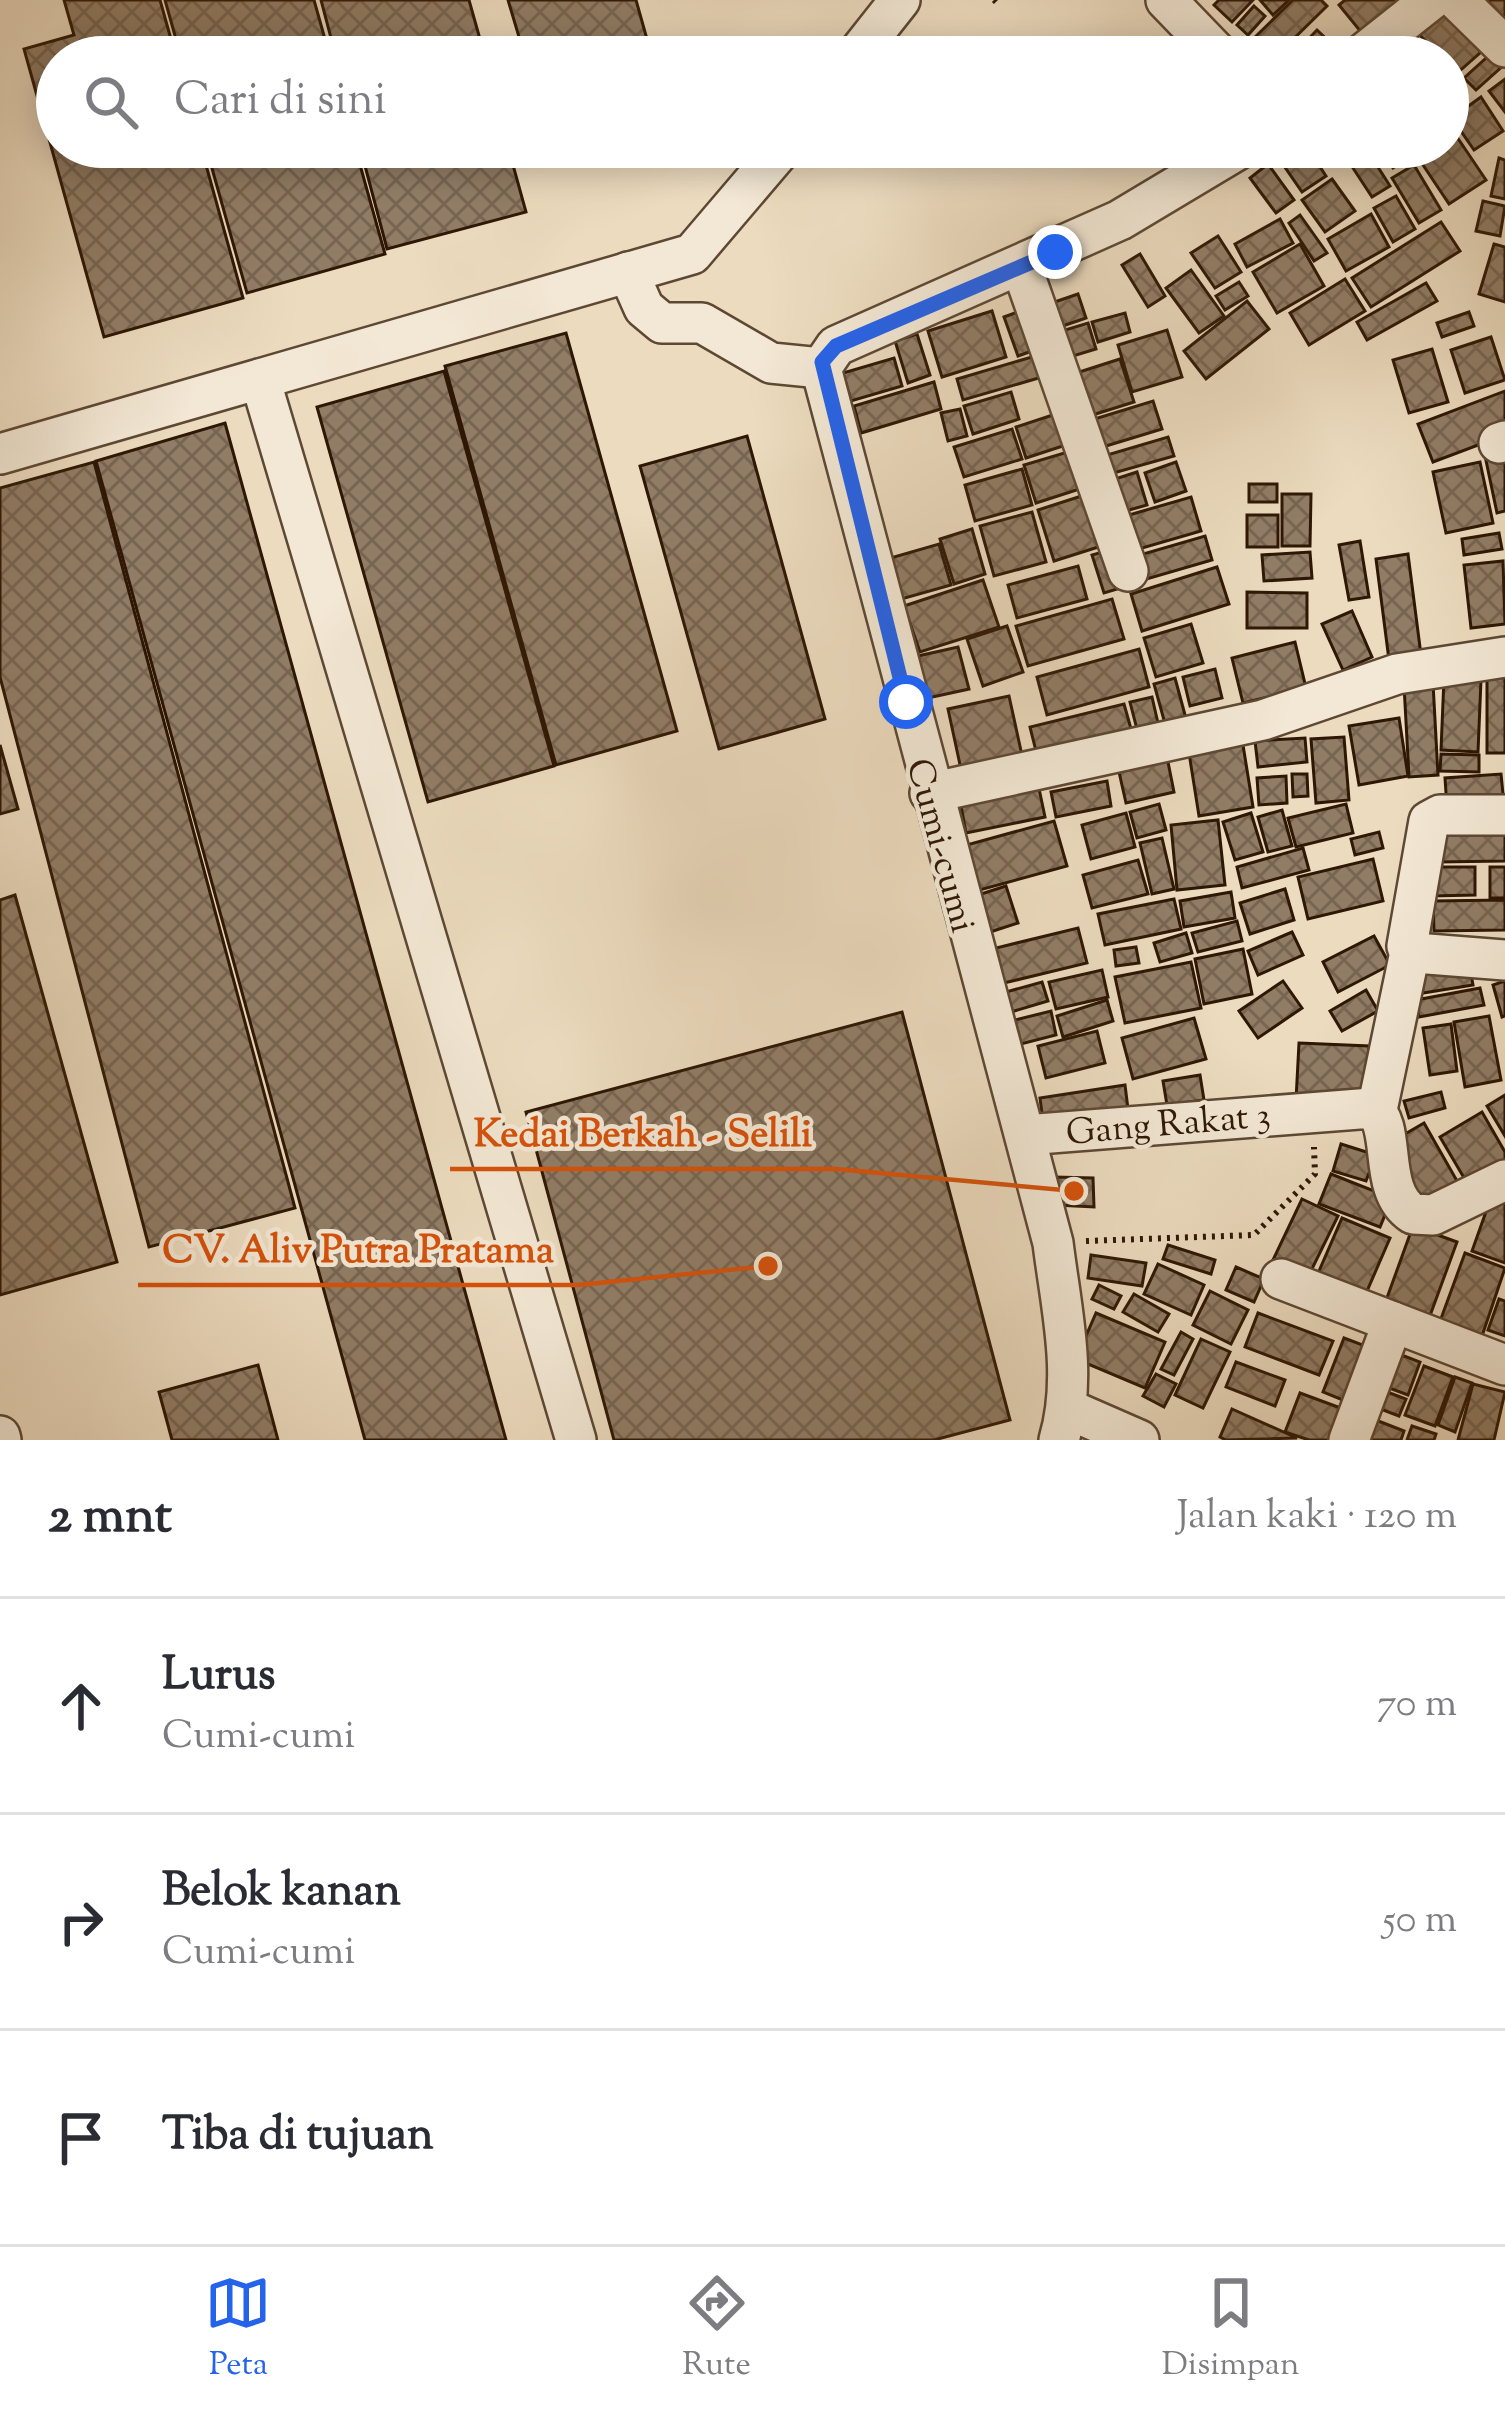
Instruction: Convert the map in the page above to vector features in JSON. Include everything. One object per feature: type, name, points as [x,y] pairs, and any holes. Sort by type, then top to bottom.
[{"type":"street","points":[[872,36],[900,0]]},
{"type":"street","points":[[1166,0],[1201,36]]},
{"type":"street","points":[[1386,36],[1431,0]]},
{"type":"street","points":[[1457,0],[1505,47]]},
{"type":"street","points":[[0,454],[692,254],[765,168]]},
{"type":"street","points":[[628,272],[644,308],[662,323],[702,323],[771,363],[821,368],[836,346],[1022,268],[1214,168]]},
{"type":"street","points":[[1022,268],[1128,572]]},
{"type":"street","name":"Cumi-cumi","points":[[821,368],[929,793],[1053,1243],[1064,1425]]},
{"type":"street","points":[[260,379],[576,1440]]},
{"type":"street","points":[[929,793],[1262,720],[1397,674],[1505,657]]},
{"type":"street","points":[[1505,815],[1440,815],[1429,821],[1410,952],[1377,1110],[1399,1200],[1413,1214],[1433,1214],[1505,1180]]},
{"type":"street","points":[[1410,952],[1505,960]]},
{"type":"street","name":"Gang Rakat 3","points":[[1024,1136],[1312,1109],[1377,1110]]},
{"type":"street","points":[[1281,1279],[1505,1365]]},
{"type":"street","points":[[1349,1440],[1393,1322]]},
{"type":"street","points":[[1064,1425],[1139,1440]]},
{"type":"path","points":[[1053,1243],[1254,1235],[1316,1174],[1312,1109]]},
{"type":"building","points":[[64,0],[160,0],[170,36],[70,36],[74,35]]},
{"type":"building","points":[[165,0],[314,0],[324,36],[175,36]]},
{"type":"building","points":[[321,0],[469,0],[479,36],[330,36]]},
{"type":"building","points":[[508,0],[636,0],[646,36],[519,36]]},
{"type":"building","points":[[1219,0],[1253,0],[1232,22],[1214,5]]},
{"type":"building","points":[[1260,0],[1289,0],[1273,15]]},
{"type":"building","points":[[1293,0],[1321,0],[1327,6],[1296,36],[1256,36]]},
{"type":"building","points":[[1345,0],[1409,0],[1376,36],[1364,36],[1339,5]]},
{"type":"building","points":[[1487,0],[1505,0],[1505,22]]},
{"type":"building","points":[[1454,3],[1490,44],[1469,63],[1469,36],[1419,34]]},
{"type":"building","points":[[1254,6],[1265,16],[1248,35],[1237,25]]},
{"type":"building","points":[[36,46],[36,92],[24,49]]},
{"type":"building","points":[[1494,51],[1505,64],[1476,90],[1469,83],[1469,74]]},
{"type":"building","points":[[1505,79],[1505,112],[1489,91]]},
{"type":"building","points":[[1481,97],[1503,131],[1474,150],[1469,143],[1469,106]]},
{"type":"building","points":[[1469,155],[1486,180],[1449,204],[1425,168],[1469,168]]},
{"type":"building","points":[[1499,158],[1505,160],[1505,199],[1491,196]]},
{"type":"building","points":[[57,168],[207,168],[243,298],[104,337]]},
{"type":"building","points":[[212,168],[361,168],[385,254],[247,293]]},
{"type":"building","points":[[366,168],[514,168],[526,212],[387,249]]},
{"type":"building","points":[[1271,168],[1294,200],[1276,213],[1250,178]]},
{"type":"building","points":[[1285,168],[1321,168],[1326,176],[1302,192]]},
{"type":"building","points":[[1353,168],[1379,168],[1390,186],[1372,197]]},
{"type":"building","points":[[1416,168],[1441,210],[1419,223],[1392,178]]},
{"type":"building","points":[[1332,179],[1355,211],[1325,232],[1302,200]]},
{"type":"building","points":[[1396,196],[1415,229],[1393,242],[1374,208]]},
{"type":"building","points":[[1483,201],[1505,206],[1500,236],[1476,231]]},
{"type":"building","points":[[1371,214],[1389,247],[1346,271],[1328,239]]},
{"type":"building","points":[[1300,215],[1327,253],[1314,261],[1289,223]]},
{"type":"building","points":[[1280,219],[1293,243],[1247,267],[1235,244]]},
{"type":"building","points":[[1441,222],[1460,251],[1371,307],[1352,278]]},
{"type":"building","points":[[1218,236],[1241,272],[1215,288],[1191,253]]},
{"type":"building","points":[[1300,244],[1324,286],[1277,313],[1253,272]]},
{"type":"building","points":[[1494,244],[1505,247],[1505,302],[1479,294]]},
{"type":"building","points":[[1140,254],[1165,296],[1148,307],[1122,265]]},
{"type":"building","points":[[1191,270],[1224,316],[1199,333],[1166,288]]},
{"type":"building","points":[[1345,279],[1365,311],[1309,345],[1290,313]]},
{"type":"building","points":[[1239,282],[1248,296],[1225,310],[1216,296]]},
{"type":"building","points":[[1426,283],[1437,301],[1367,340],[1357,322]]},
{"type":"building","points":[[1078,294],[1086,318],[1048,331],[1040,307]]},
{"type":"building","points":[[1247,301],[1269,329],[1206,379],[1184,351]]},
{"type":"building","points":[[1029,308],[1043,347],[1018,356],[1004,317]]},
{"type":"building","points":[[992,311],[1006,357],[942,377],[928,331]]},
{"type":"building","points":[[1469,312],[1474,326],[1442,337],[1437,323]]},
{"type":"building","points":[[1125,313],[1130,332],[1098,342],[1092,322]]},
{"type":"building","points":[[1088,323],[1096,349],[1060,360],[1052,334]]},
{"type":"building","points":[[1167,330],[1182,377],[1132,392],[1118,345]]},
{"type":"building","points":[[566,333],[677,731],[556,765],[445,366]]},
{"type":"building","points":[[917,334],[930,375],[908,383],[895,341]]},
{"type":"building","points":[[1491,337],[1505,380],[1465,393],[1451,350]]},
{"type":"building","points":[[1432,349],[1448,402],[1409,413],[1393,360]]},
{"type":"building","points":[[1042,354],[1049,375],[963,400],[957,379]]},
{"type":"building","points":[[894,358],[902,386],[851,401],[843,373]]},
{"type":"building","points":[[1120,359],[1134,402],[1086,417],[1073,374]]},
{"type":"building","points":[[444,371],[554,766],[428,802],[317,407]]},
{"type":"building","points":[[934,382],[941,409],[861,433],[854,406]]},
{"type":"building","points":[[1505,391],[1505,435],[1433,462],[1418,424]]},
{"type":"building","points":[[1011,392],[1019,419],[973,434],[964,406]]},
{"type":"building","points":[[1153,401],[1162,429],[1096,449],[1088,421]]},
{"type":"building","points":[[960,409],[967,436],[948,441],[941,413]]},
{"type":"building","points":[[1068,410],[1078,441],[1026,458],[1016,427]]},
{"type":"building","points":[[225,423],[506,1440],[365,1440],[96,461]]},
{"type":"building","points":[[1012,429],[1022,459],[964,477],[954,447]]},
{"type":"building","points":[[747,436],[825,719],[719,749],[640,466]]},
{"type":"building","points":[[1168,437],[1174,456],[1103,476],[1097,458]]},
{"type":"building","points":[[1505,447],[1505,511],[1497,513],[1484,451]]},
{"type":"building","points":[[1081,448],[1092,485],[1036,503],[1024,465]]},
{"type":"building","points":[[94,462],[295,1208],[149,1247],[0,677],[0,488]]},
{"type":"building","points":[[1176,462],[1186,491],[1155,502],[1145,473]]},
{"type":"building","points":[[1480,462],[1493,523],[1446,533],[1433,472]]},
{"type":"building","points":[[1022,469],[1032,505],[975,521],[965,485]]},
{"type":"building","points":[[1137,472],[1147,505],[1115,514],[1106,482]]},
{"type":"building","points":[[1249,484],[1277,484],[1277,502],[1249,502]]},
{"type":"building","points":[[1094,492],[1111,543],[1054,561],[1038,510]]},
{"type":"building","points":[[1282,494],[1311,494],[1310,546],[1282,546]]},
{"type":"building","points":[[1191,497],[1201,531],[1132,551],[1122,517]]},
{"type":"building","points":[[1032,512],[1046,562],[994,576],[980,526]]},
{"type":"building","points":[[1247,515],[1278,515],[1278,547],[1247,547]]},
{"type":"building","points":[[972,529],[985,574],[954,584],[940,539]]},
{"type":"building","points":[[1499,533],[1502,549],[1464,555],[1462,539]]},
{"type":"building","points":[[1205,536],[1212,560],[1133,583],[1126,559]]},
{"type":"building","points":[[1360,541],[1369,597],[1349,600],[1339,545]]},
{"type":"building","points":[[939,544],[951,585],[898,600],[887,559]]},
{"type":"building","points":[[1113,549],[1124,587],[1104,593],[1092,555]]},
{"type":"building","points":[[1310,552],[1312,578],[1264,581],[1262,555]]},
{"type":"building","points":[[1408,554],[1421,655],[1389,660],[1376,559]]},
{"type":"building","points":[[1503,561],[1505,624],[1471,628],[1464,565]]},
{"type":"building","points":[[1078,566],[1087,599],[1017,618],[1008,585]]},
{"type":"building","points":[[1217,567],[1229,604],[1142,631],[1131,594]]},
{"type":"building","points":[[983,580],[999,627],[920,652],[904,606]]},
{"type":"building","points":[[1247,592],[1307,593],[1307,628],[1247,628]]},
{"type":"building","points":[[1112,599],[1124,639],[1028,666],[1016,626]]},
{"type":"building","points":[[1352,611],[1372,657],[1343,670],[1322,624]]},
{"type":"building","points":[[1191,624],[1203,663],[1156,677],[1144,638]]},
{"type":"building","points":[[1007,626],[1023,672],[983,686],[967,639]]},
{"type":"building","points":[[1295,642],[1306,688],[1243,703],[1232,658]]},
{"type":"building","points":[[958,647],[969,689],[928,698],[918,656]]},
{"type":"building","points":[[1139,649],[1149,687],[1047,715],[1037,677]]},
{"type":"building","points":[[1215,669],[1222,698],[1190,706],[1183,677]]},
{"type":"building","points":[[1487,676],[1505,676],[1505,753],[1487,753]]},
{"type":"building","points":[[1175,678],[1188,726],[1167,731],[1154,684]]},
{"type":"building","points":[[1444,678],[1481,680],[1478,752],[1441,750]]},
{"type":"building","points":[[1433,683],[1438,775],[1409,777],[1404,685]]},
{"type":"building","points":[[1009,696],[1023,760],[962,774],[948,709]]},
{"type":"building","points":[[1152,697],[1160,732],[1139,737],[1130,702]]},
{"type":"building","points":[[1124,704],[1133,736],[1038,759],[1030,727]]},
{"type":"building","points":[[1399,718],[1408,776],[1359,785],[1349,726]]},
{"type":"building","points":[[1344,737],[1349,800],[1316,803],[1311,739]]},
{"type":"building","points":[[1305,738],[1307,762],[1258,767],[1255,741]]},
{"type":"building","points":[[0,745],[18,809],[0,814]]},
{"type":"building","points":[[1243,745],[1253,807],[1199,816],[1189,753]]},
{"type":"building","points":[[1166,752],[1174,792],[1126,803],[1117,763]]},
{"type":"building","points":[[1441,754],[1479,755],[1479,772],[1440,771]]},
{"type":"building","points":[[1292,774],[1307,774],[1308,796],[1293,797]]},
{"type":"building","points":[[1501,774],[1504,804],[1447,808],[1445,778]]},
{"type":"building","points":[[1286,776],[1287,803],[1259,805],[1257,778]]},
{"type":"building","points":[[1037,779],[1045,817],[966,833],[959,795]]},
{"type":"building","points":[[1107,781],[1111,806],[1056,817],[1051,792]]},
{"type":"building","points":[[1159,804],[1166,830],[1137,838],[1130,812]]},
{"type":"building","points":[[1346,804],[1353,833],[1296,847],[1288,818]]},
{"type":"building","points":[[1282,810],[1292,846],[1268,852],[1258,817]]},
{"type":"building","points":[[1126,813],[1135,847],[1091,859],[1082,825]]},
{"type":"building","points":[[1251,813],[1263,852],[1235,860],[1223,822]]},
{"type":"building","points":[[1218,820],[1225,885],[1177,890],[1171,825]]},
{"type":"building","points":[[1054,821],[1067,866],[976,891],[963,846]]},
{"type":"building","points":[[1505,823],[1505,861],[1439,862],[1439,824]]},
{"type":"building","points":[[1379,832],[1383,848],[1355,855],[1351,839]]},
{"type":"building","points":[[1162,838],[1174,889],[1152,894],[1140,843]]},
{"type":"building","points":[[1303,848],[1309,870],[1242,888],[1237,867]]},
{"type":"building","points":[[1373,859],[1383,901],[1308,919],[1298,877]]},
{"type":"building","points":[[1138,860],[1148,894],[1092,908],[1083,875]]},
{"type":"building","points":[[1431,867],[1475,867],[1475,895],[1432,896]]},
{"type":"building","points":[[1490,867],[1505,867],[1505,898],[1490,898]]},
{"type":"building","points":[[1006,886],[1018,923],[990,932],[978,895]]},
{"type":"building","points":[[1285,889],[1294,920],[1250,934],[1240,903]]},
{"type":"building","points":[[1231,892],[1235,918],[1184,927],[1180,901]]},
{"type":"building","points":[[15,895],[117,1262],[0,1295],[0,900]]},
{"type":"building","points":[[1174,899],[1181,929],[1105,945],[1098,914]]},
{"type":"building","points":[[1505,900],[1505,930],[1434,931],[1433,901]]},
{"type":"building","points":[[1237,921],[1242,941],[1198,952],[1192,933]]},
{"type":"building","points":[[1078,928],[1087,963],[1004,983],[996,948]]},
{"type":"building","points":[[1292,932],[1303,955],[1258,975],[1248,951]]},
{"type":"building","points":[[1186,933],[1192,953],[1160,962],[1154,943]]},
{"type":"building","points":[[1374,936],[1390,965],[1338,992],[1323,962]]},
{"type":"building","points":[[1136,947],[1139,963],[1116,966],[1114,950]]},
{"type":"building","points":[[1243,949],[1252,994],[1204,1004],[1195,959]]},
{"type":"building","points":[[1191,962],[1201,1008],[1125,1023],[1115,977]]},
{"type":"building","points":[[1469,963],[1473,985],[1417,994],[1414,972]]},
{"type":"building","points":[[1102,970],[1108,997],[1056,1009],[1049,982]]},
{"type":"building","points":[[1283,981],[1302,1008],[1258,1038],[1239,1011]]},
{"type":"building","points":[[1505,981],[1505,1016],[1502,1017],[1493,985]]},
{"type":"building","points":[[1042,982],[1048,1001],[1011,1012],[1006,992]]},
{"type":"building","points":[[1480,988],[1484,1005],[1419,1017],[1416,1000]]},
{"type":"building","points":[[1366,990],[1378,1011],[1342,1031],[1330,1011]]},
{"type":"building","points":[[1107,1000],[1113,1021],[1063,1037],[1057,1016]]},
{"type":"building","points":[[1051,1011],[1056,1035],[1021,1044],[1015,1020]]},
{"type":"building","points":[[902,1012],[1010,1420],[934,1440],[614,1440],[526,1112]]},
{"type":"building","points":[[1489,1016],[1501,1080],[1465,1087],[1454,1022]]},
{"type":"building","points":[[1194,1018],[1206,1059],[1133,1079],[1122,1038]]},
{"type":"building","points":[[1451,1024],[1457,1071],[1430,1075],[1423,1028]]},
{"type":"building","points":[[1097,1031],[1105,1063],[1046,1078],[1038,1046]]},
{"type":"building","points":[[1299,1043],[1369,1046],[1366,1102],[1296,1100]]},
{"type":"building","points":[[1200,1075],[1204,1100],[1167,1105],[1163,1081]]},
{"type":"building","points":[[1125,1085],[1129,1117],[1044,1129],[1040,1098]]},
{"type":"building","points":[[1441,1092],[1445,1108],[1409,1118],[1404,1101]]},
{"type":"building","points":[[1505,1095],[1505,1136],[1487,1106]]},
{"type":"building","points":[[1482,1112],[1505,1152],[1505,1168],[1470,1188],[1440,1137]]},
{"type":"building","points":[[1424,1123],[1461,1188],[1422,1210],[1386,1145]]},
{"type":"building","points":[[1341,1144],[1376,1155],[1366,1181],[1333,1171]]},
{"type":"building","points":[[1331,1174],[1392,1198],[1380,1227],[1319,1204]]},
{"type":"building","points":[[1054,1177],[1093,1178],[1094,1207],[1056,1205]]},
{"type":"building","points":[[1493,1192],[1505,1196],[1505,1263],[1472,1251]]},
{"type":"building","points":[[1302,1199],[1338,1216],[1307,1279],[1272,1262]]},
{"type":"building","points":[[1342,1218],[1390,1238],[1364,1298],[1316,1278]]},
{"type":"building","points":[[1413,1226],[1457,1242],[1428,1321],[1384,1306]]},
{"type":"building","points":[[1168,1245],[1215,1260],[1211,1274],[1163,1259]]},
{"type":"building","points":[[1465,1253],[1505,1268],[1481,1339],[1439,1324]]},
{"type":"building","points":[[1091,1255],[1146,1263],[1142,1286],[1088,1278]]},
{"type":"building","points":[[1158,1264],[1204,1285],[1191,1315],[1144,1294]]},
{"type":"building","points":[[1236,1267],[1264,1279],[1254,1302],[1226,1290]]},
{"type":"building","points":[[1099,1285],[1121,1296],[1114,1309],[1092,1299]]},
{"type":"building","points":[[1210,1291],[1248,1310],[1231,1344],[1193,1325]]},
{"type":"building","points":[[1134,1294],[1169,1314],[1158,1332],[1123,1312]]},
{"type":"building","points":[[1499,1299],[1505,1301],[1505,1336],[1488,1330]]},
{"type":"building","points":[[1096,1313],[1165,1342],[1145,1388],[1076,1359]]},
{"type":"building","points":[[1258,1313],[1333,1341],[1319,1375],[1245,1347]]},
{"type":"building","points":[[1181,1332],[1193,1339],[1174,1375],[1161,1369]]},
{"type":"building","points":[[1344,1338],[1376,1350],[1355,1405],[1323,1392]]},
{"type":"building","points":[[1201,1339],[1230,1352],[1203,1408],[1175,1395]]},
{"type":"building","points":[[1386,1349],[1420,1362],[1408,1395],[1373,1382]]},
{"type":"building","points":[[1236,1362],[1285,1380],[1275,1406],[1226,1387]]},
{"type":"building","points":[[258,1365],[278,1440],[172,1440],[159,1392]]},
{"type":"building","points":[[1424,1366],[1453,1377],[1435,1426],[1405,1415]]},
{"type":"building","points":[[1156,1374],[1176,1384],[1164,1407],[1143,1396]]},
{"type":"building","points":[[1455,1377],[1472,1383],[1455,1432],[1438,1425]]},
{"type":"building","points":[[1473,1384],[1505,1392],[1494,1440],[1458,1440]]},
{"type":"building","points":[[1374,1387],[1406,1399],[1399,1416],[1367,1404]]},
{"type":"building","points":[[1300,1393],[1354,1413],[1344,1440],[1309,1440],[1285,1432]]},
{"type":"building","points":[[1232,1409],[1297,1438],[1226,1440],[1220,1437]]},
{"type":"building","points":[[1368,1417],[1404,1431],[1401,1440],[1359,1440]]},
{"type":"building","points":[[1412,1426],[1436,1434],[1434,1440],[1407,1440]]},
{"type":"place","name":"Kedai Berkah - Selili","points":[[1074,1191]]},
{"type":"place","name":"CV. Aliv Putra Pratama","points":[[768,1266]]},
{"type":"route","points":[[906,702],[823,382],[822,362],[836,346],[1055,252]]}]
